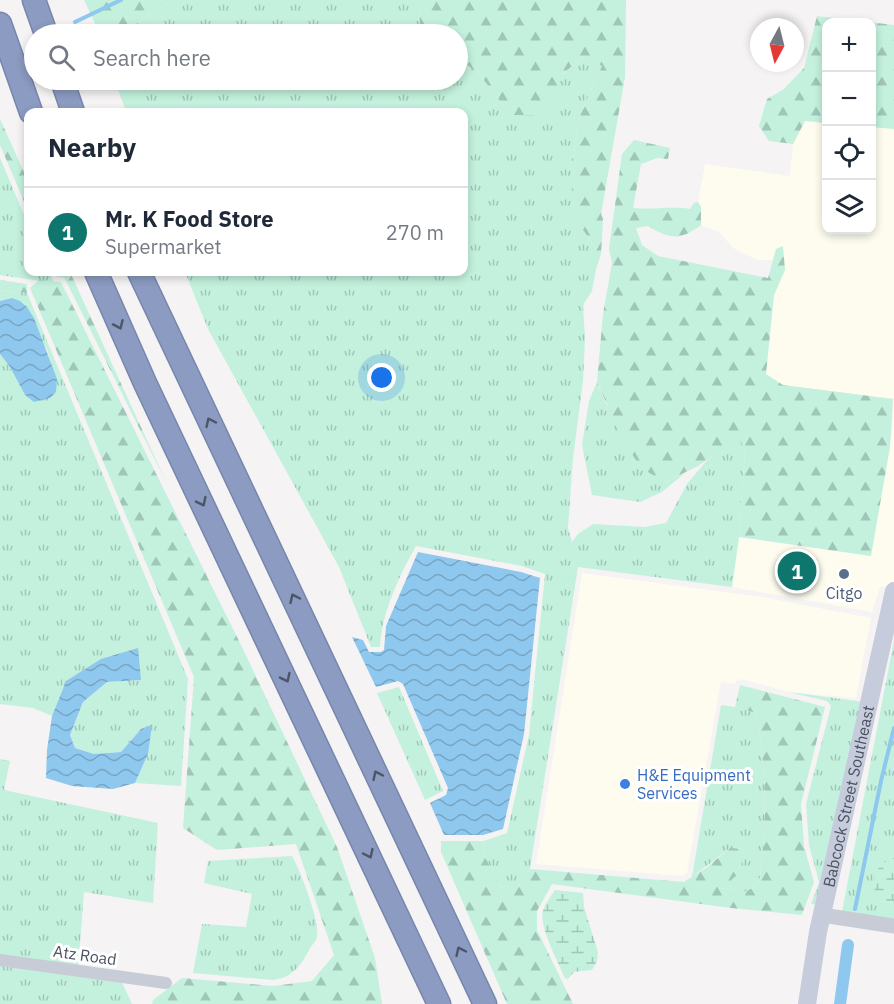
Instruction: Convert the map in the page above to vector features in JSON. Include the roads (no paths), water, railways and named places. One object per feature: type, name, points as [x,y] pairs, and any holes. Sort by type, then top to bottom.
[{"type":"highway","points":[[34,0],[42,24]]},
{"type":"highway","points":[[0,24],[30,108]]},
{"type":"highway","points":[[65,90],[72,108]]},
{"type":"highway","points":[[98,276],[150,394],[439,1004]]},
{"type":"highway","points":[[141,276],[485,1004]]},
{"type":"main road","name":"Babcock Street Southeast","points":[[807,1004],[822,915],[894,591]]},
{"type":"street","points":[[822,915],[894,926]]},
{"type":"street","name":"Atz Road","points":[[0,960],[166,983]]},
{"type":"water","points":[[12,298],[27,307],[34,318],[57,379],[56,392],[50,398],[34,402],[25,395],[0,354],[0,301]]},
{"type":"water","points":[[418,552],[521,572],[540,578],[524,734],[503,829],[483,835],[444,835],[430,803],[446,795],[448,788],[403,684],[398,681],[376,687],[352,637],[363,640],[369,652],[384,650],[386,626]]},
{"type":"water","points":[[138,648],[141,680],[107,682],[83,702],[70,735],[75,748],[94,754],[121,752],[141,729],[152,725],[148,754],[135,783],[113,789],[72,786],[46,778],[52,716],[66,681],[101,659]]},
{"type":"waterway","points":[[75,22],[121,0]]},
{"type":"waterway","points":[[855,909],[894,728]]},
{"type":"waterway","points":[[840,1004],[848,945]]},
{"type":"place","name":"Mr. K Food Store","points":[[797,571]]},
{"type":"place","name":"Citgo","points":[[844,574]]},
{"type":"place","name":"H&E Equipment Services","points":[[625,784]]}]
